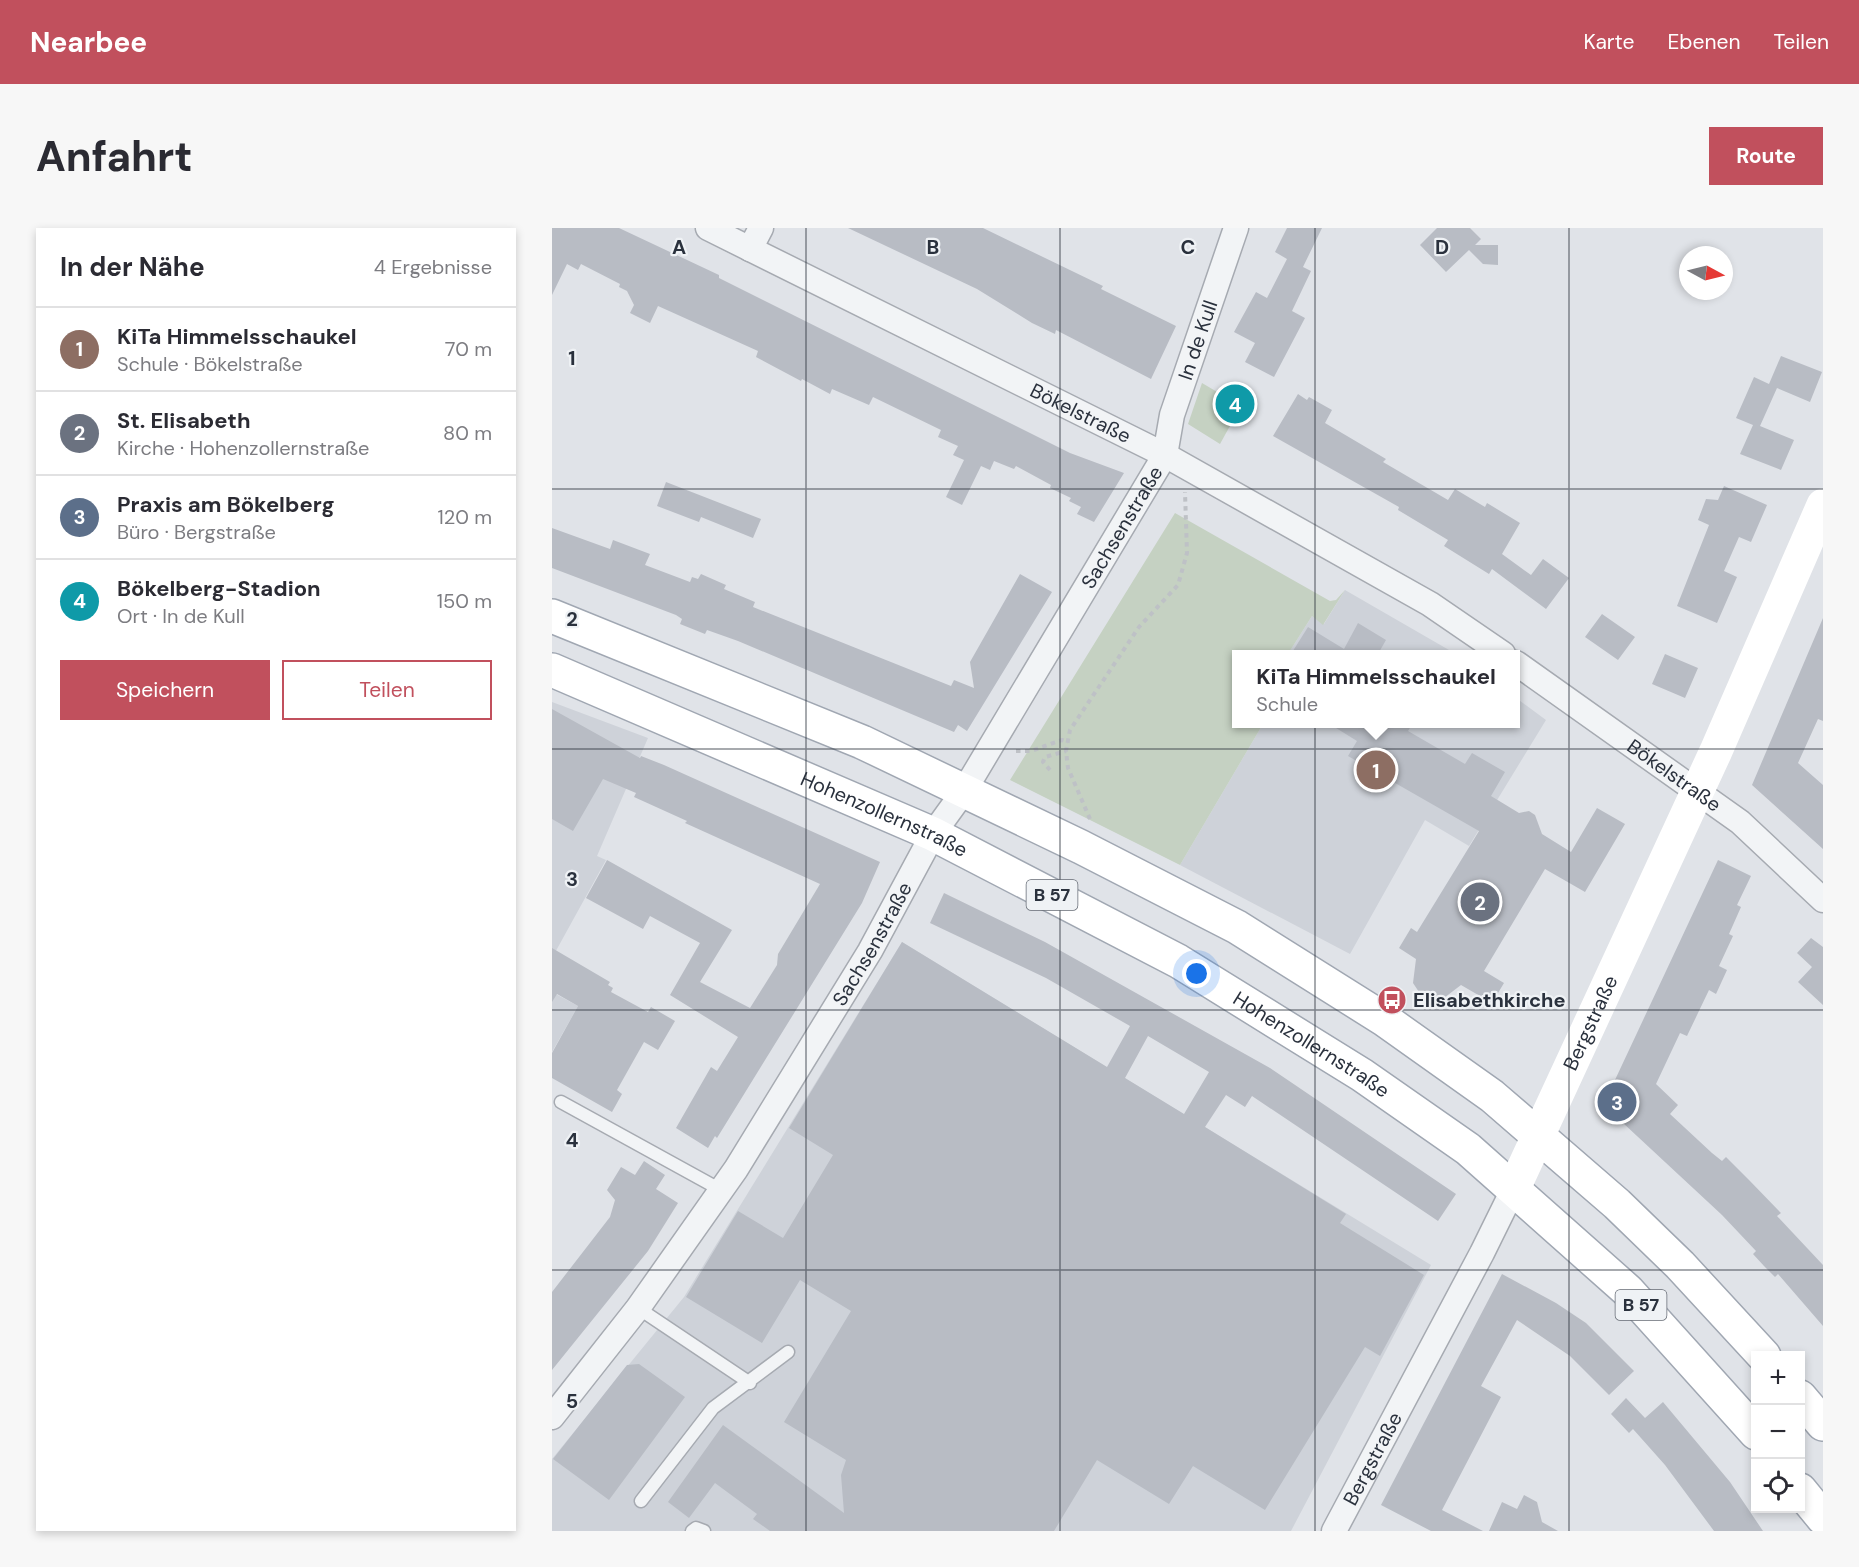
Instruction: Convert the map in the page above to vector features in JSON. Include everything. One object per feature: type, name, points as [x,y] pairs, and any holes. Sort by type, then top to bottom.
[{"type":"main road","name":"Bergstraße","points":[[1514,1188],[1697,792],[1823,505]]},
{"type":"main road","name":"B 57","points":[[553,619],[862,742],[1081,847],[1237,927],[1385,1020],[1492,1096],[1608,1196],[1680,1265],[1759,1351]]},
{"type":"main road","name":"Hohenzollernstraße","points":[[552,670],[933,834],[1178,961],[1362,1075],[1468,1149],[1628,1291],[1751,1429]]},
{"type":"main road","points":[[1805,1403],[1823,1424]]},
{"type":"main road","points":[[1805,1496],[1823,1518]]},
{"type":"street","name":"Bökelstraße","points":[[708,228],[1166,455],[1430,603],[1497,650]]},
{"type":"street","points":[[750,249],[761,228]]},
{"type":"street","name":"In de Kull","points":[[1166,455],[1172,415],[1236,228]]},
{"type":"street","name":"Sachsenstraße","points":[[552,1417],[638,1308],[721,1190],[870,951],[933,834],[964,791],[1166,455]]},
{"type":"street","name":"Bökelstraße","points":[[1520,667],[1740,822],[1823,900]]},
{"type":"street","name":"Bergstraße","points":[[1339,1529],[1514,1188]]},
{"type":"lane","points":[[561,1102],[721,1190]]},
{"type":"lane","points":[[638,1308],[750,1383]]},
{"type":"lane","points":[[641,1501],[713,1408],[750,1383],[788,1352]]},
{"type":"lane","points":[[692,1531],[696,1528],[704,1531]]},
{"type":"path","points":[[1081,847],[1091,824],[1068,768],[1066,751],[1070,730],[1139,627],[1178,585],[1187,553],[1184,503],[1188,467]]},
{"type":"path","points":[[995,740],[1019,752],[1062,740],[1068,742]]},
{"type":"path","points":[[1050,770],[1043,762],[1045,757],[1066,751]]},
{"type":"shaded area","points":[[1345,590],[1448,650],[1291,650],[1312,616],[1324,624]]},
{"type":"shaded area","points":[[1520,701],[1546,720],[1469,846],[1425,820],[1350,954],[1180,865],[1261,728],[1520,728]]},
{"type":"shaded area","points":[[552,702],[648,738],[597,856],[606,860],[552,958]]},
{"type":"shaded area","points":[[902,942],[1431,1265],[1291,1531],[820,1531],[803,1519],[794,1531],[552,1531],[552,1459],[684,1297]]},
{"type":"shaded area","points":[[552,992],[578,1006],[552,1052]]},
{"type":"green space","points":[[1202,383],[1241,406],[1220,444],[1188,424]]},
{"type":"green space","points":[[1175,513],[1330,601],[1336,600],[1345,590],[1323,625],[1312,616],[1291,650],[1232,650],[1232,728],[1261,728],[1180,865],[1010,780]]},
{"type":"building","points":[[552,228],[619,228],[719,275],[719,278],[1070,453],[1124,473],[1094,522],[1077,514],[1081,507],[1069,501],[1071,498],[1050,488],[1051,485],[1016,466],[1014,469],[994,461],[990,470],[981,466],[962,505],[946,497],[964,460],[953,455],[958,446],[938,437],[941,430],[873,397],[869,405],[832,389],[830,394],[756,357],[758,351],[658,306],[650,323],[630,313],[634,305],[627,291],[619,287],[620,284],[581,264],[578,270],[567,264],[552,295]]},
{"type":"building","points":[[848,228],[983,228],[1103,286],[1101,289],[1176,326],[1151,379],[1056,330],[1055,334],[1032,323],[977,289]]},
{"type":"building","points":[[1287,228],[1322,228],[1303,267],[1311,271],[1292,311],[1305,318],[1274,377],[1245,362],[1255,343],[1234,332],[1256,292],[1267,298],[1287,259],[1275,252]]},
{"type":"building","points":[[1437,228],[1470,228],[1481,239],[1475,245],[1498,245],[1498,265],[1483,264],[1469,250],[1446,272],[1420,245]]},
{"type":"building","points":[[1781,356],[1822,372],[1810,402],[1777,388],[1760,426],[1794,440],[1781,470],[1740,454],[1753,425],[1736,418],[1754,377],[1769,384]]},
{"type":"building","points":[[1298,394],[1307,400],[1309,397],[1332,410],[1325,423],[1386,459],[1383,462],[1448,500],[1455,489],[1485,507],[1487,503],[1520,523],[1502,554],[1531,575],[1543,559],[1569,578],[1546,609],[1492,569],[1489,574],[1444,546],[1448,540],[1398,510],[1399,507],[1273,436]]},
{"type":"building","points":[[666,482],[761,519],[753,538],[701,517],[699,522],[657,506]]},
{"type":"building","points":[[1724,486],[1767,505],[1751,542],[1739,537],[1724,571],[1737,577],[1717,623],[1677,606],[1709,525],[1698,520],[1706,499],[1718,500]]},
{"type":"building","points":[[552,528],[610,549],[613,540],[650,554],[645,565],[690,582],[692,577],[698,579],[701,574],[726,585],[724,589],[755,602],[753,607],[951,686],[954,680],[974,688],[970,662],[1020,574],[1052,592],[967,731],[958,725],[954,732],[738,641],[707,630],[705,634],[680,624],[682,619],[676,615],[552,568]]},
{"type":"building","points":[[1602,614],[1635,637],[1618,660],[1585,637]]},
{"type":"building","points":[[1823,618],[1823,721],[1818,719],[1798,763],[1823,785],[1823,849],[1752,785]]},
{"type":"building","points":[[1358,623],[1386,640],[1380,650],[1294,650],[1308,627],[1344,649]]},
{"type":"building","points":[[1665,654],[1698,668],[1685,698],[1652,684]]},
{"type":"building","points":[[552,709],[640,758],[641,756],[664,765],[880,862],[862,903],[717,1138],[715,1136],[708,1148],[676,1128],[711,1067],[717,1071],[738,1037],[670,995],[700,943],[650,916],[643,929],[586,898],[607,860],[732,930],[700,982],[750,1008],[777,965],[778,954],[820,884],[685,823],[687,821],[634,797],[636,793],[603,779],[573,831],[552,819]]},
{"type":"building","points":[[1336,728],[1410,728],[1408,731],[1465,764],[1472,753],[1505,772],[1491,796],[1519,813],[1529,811],[1535,815],[1542,834],[1571,852],[1597,808],[1625,824],[1585,892],[1545,869],[1484,971],[1504,983],[1492,1003],[1461,985],[1440,1001],[1423,998],[1413,983],[1416,959],[1399,948],[1411,928],[1417,932],[1479,831],[1348,756],[1357,741]]},
{"type":"building","points":[[1718,860],[1751,876],[1737,905],[1741,907],[1729,934],[1733,936],[1719,966],[1727,970],[1716,994],[1709,990],[1687,1036],[1680,1033],[1656,1084],[1678,1105],[1670,1114],[1722,1161],[1726,1157],[1781,1213],[1777,1216],[1823,1265],[1823,1326],[1778,1274],[1775,1277],[1753,1254],[1756,1251],[1722,1215],[1609,1110],[1607,1097]]},
{"type":"building","points":[[944,893],[1045,942],[1270,1068],[1456,1194],[1438,1221],[1252,1096],[1245,1107],[1226,1095],[1205,1127],[1346,1214],[1340,1223],[1424,1275],[1380,1356],[1365,1347],[1265,1510],[1193,1466],[1169,1504],[1097,1460],[1054,1531],[770,1531],[753,1519],[757,1514],[715,1483],[689,1518],[668,1502],[723,1425],[844,1513],[841,1475],[846,1460],[784,1422],[851,1311],[800,1280],[762,1343],[686,1297],[738,1211],[783,1238],[833,1155],[789,1128],[902,942],[1107,1067],[1130,1026],[1046,978],[930,923]],"holes":[[[1148,1036],[1209,1072],[1184,1114],[1125,1078]]]},
{"type":"building","points":[[1811,938],[1823,947],[1823,1005],[1798,982],[1812,967],[1797,953]]},
{"type":"building","points":[[552,948],[610,982],[608,985],[613,988],[611,992],[648,1012],[651,1007],[675,1021],[658,1050],[644,1042],[617,1090],[622,1094],[612,1112],[552,1078],[552,1053],[578,1006],[557,994],[552,1002]]},
{"type":"building","points":[[644,1161],[665,1175],[656,1189],[678,1203],[648,1251],[552,1370],[552,1292],[610,1217],[615,1200],[607,1190],[621,1167],[635,1175]]},
{"type":"building","points":[[1502,1274],[1556,1303],[1586,1323],[1634,1371],[1609,1395],[1570,1356],[1517,1320],[1481,1386],[1501,1397],[1442,1510],[1483,1531],[1431,1531],[1381,1505]]},
{"type":"building","points":[[639,1364],[685,1397],[609,1500],[553,1459],[627,1365]]},
{"type":"building","points":[[1626,1398],[1645,1418],[1663,1402],[1730,1482],[1763,1531],[1714,1531],[1665,1465],[1633,1429],[1629,1433],[1611,1414]]},
{"type":"building","points":[[1524,1495],[1537,1502],[1542,1522],[1558,1531],[1489,1531],[1502,1502],[1517,1509]]},
{"type":"place","name":"Bökelberg-Stadion","points":[[1235,404]]},
{"type":"place","name":"KiTa Himmelsschaukel","points":[[1376,770]]},
{"type":"place","name":"St. Elisabeth","points":[[1480,902]]},
{"type":"place","name":"Elisabethkirche","points":[[1392,1000]]},
{"type":"place","name":"Praxis am Bökelberg","points":[[1617,1102]]}]
